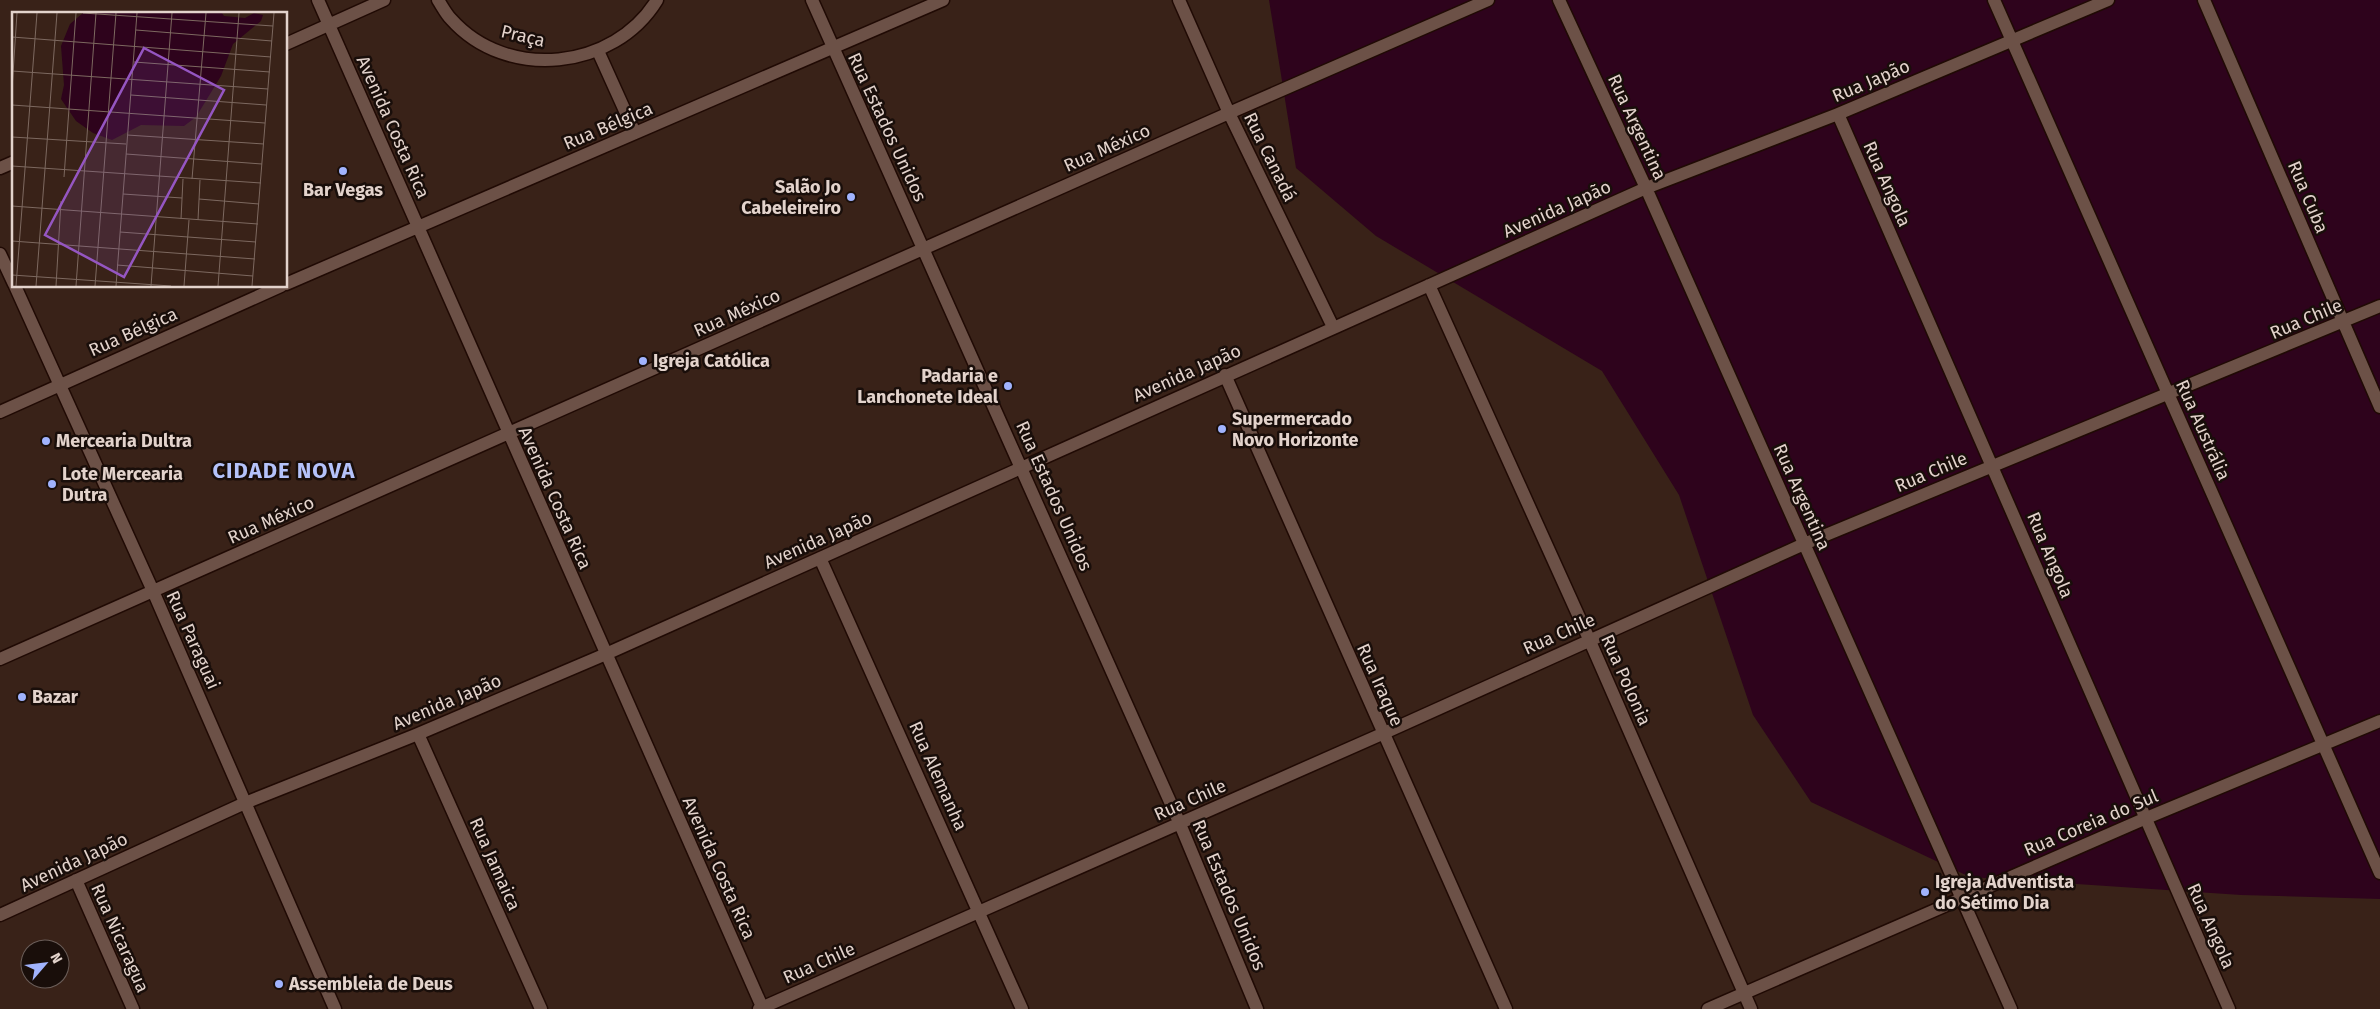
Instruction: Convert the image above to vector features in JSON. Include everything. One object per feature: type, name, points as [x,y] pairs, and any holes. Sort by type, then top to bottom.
[{"type":"street","name":"Avenida Costa Rica","points":[[318,0],[761,1009]]},
{"type":"street","points":[[288,43],[330,26],[384,0]]},
{"type":"street","name":"Praça","points":[[438,0],[451,19],[476,40],[505,54],[536,61],[568,60],[598,51],[626,35],[649,13],[657,0]]},
{"type":"street","name":"Rua Estados Unidos","points":[[812,0],[1180,824],[1257,1009]]},
{"type":"street","name":"Rua Bélgica","points":[[288,283],[943,0]]},
{"type":"street","name":"Rua Canadá","points":[[1179,0],[1229,113],[1333,327]]},
{"type":"street","name":"Rua México","points":[[0,659],[1229,113],[1488,0]]},
{"type":"street","name":"Rua Argentina","points":[[1559,0],[1646,188],[2011,1009]]},
{"type":"street","name":"Rua Austrália","points":[[1994,0],[2380,874]]},
{"type":"street","name":"Rua Japão","points":[[1646,188],[1838,114],[2108,0]]},
{"type":"street","name":"Rua Cuba","points":[[2204,0],[2380,407]]},
{"type":"street","points":[[598,51],[635,133]]},
{"type":"street","name":"Rua Angola","points":[[1838,114],[2229,1009]]},
{"type":"street","points":[[0,168],[12,163]]},
{"type":"street","name":"Avenida Japão","points":[[0,915],[245,803],[418,734],[606,654],[1646,188]]},
{"type":"street","name":"Rua Paraguai","points":[[0,254],[12,281]]},
{"type":"street","name":"Rua Polonia","points":[[1429,285],[1752,1009]]},
{"type":"street","name":"Rua Paraguai","points":[[15,288],[153,591],[335,1009]]},
{"type":"street","name":"Rua Bélgica","points":[[0,412],[58,384],[276,288]]},
{"type":"street","name":"Rua Chile","points":[[761,1009],[979,910],[1180,824],[1382,734],[1804,544],[2380,306]]},
{"type":"street","name":"Rua Iraque","points":[[1225,375],[1382,734],[1506,1009]]},
{"type":"street","name":"Rua Alemanha","points":[[820,558],[1022,1009]]},
{"type":"street","name":"Rua Coreia do Sul","points":[[1708,1009],[2144,818],[2380,721]]},
{"type":"street","name":"Rua Jamaica","points":[[418,734],[541,1009]]},
{"type":"street","name":"Rua Nicaragua","points":[[76,880],[132,1009]]},
{"type":"shaded area","points":[[1269,0],[2380,0],[2380,899],[2241,895],[1970,877],[1811,802],[1753,715],[1679,495],[1602,371],[1376,236],[1296,168]]},
{"type":"place","name":"Bar Vegas","points":[[343,171]]},
{"type":"place","name":"Salão Jo Cabeleireiro","points":[[851,197]]},
{"type":"place","name":"Igreja Católica","points":[[643,361]]},
{"type":"place","name":"Padaria e Lanchonete Ideal","points":[[1008,386]]},
{"type":"place","name":"Supermercado Novo Horizonte","points":[[1222,429]]},
{"type":"place","name":"Mercearia Dultra","points":[[46,441]]},
{"type":"place","name":"Lote Mercearia Dutra","points":[[52,484]]},
{"type":"place","name":"Bazar","points":[[22,697]]},
{"type":"place","name":"Igreja Adventista do Sétimo Dia","points":[[1925,892]]},
{"type":"place","name":"Assembleia de Deus","points":[[279,984]]},
{"type":"district","name":"CIDADE NOVA","points":[[284,470]]}]
